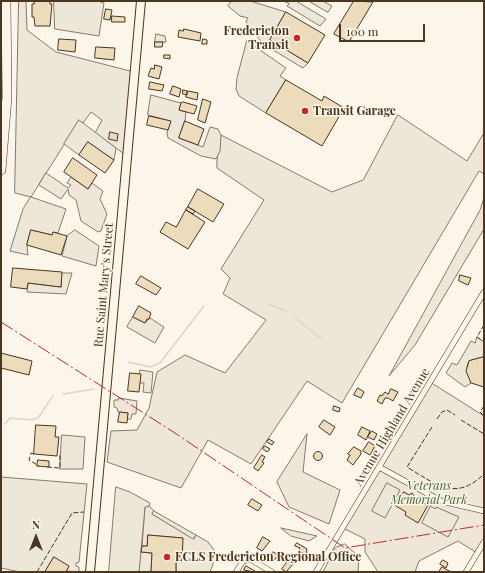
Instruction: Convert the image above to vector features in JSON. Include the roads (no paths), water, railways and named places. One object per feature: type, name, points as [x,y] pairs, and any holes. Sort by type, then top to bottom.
[{"type":"highway","points":[[1,170],[7,97],[6,1]]},
{"type":"main road","name":"Rue Saint Mary's Street","points":[[90,572],[141,1]]},
{"type":"street","name":"Avenue Highland Avenue","points":[[316,572],[484,292]]},
{"type":"street","points":[[379,467],[441,501],[484,511]]},
{"type":"street","points":[[466,572],[484,542]]},
{"type":"street","points":[[236,572],[243,561],[250,559],[272,572]]},
{"type":"waterway","points":[[268,304],[286,311]]},
{"type":"waterway","points":[[128,362],[150,367],[160,363],[204,306]]},
{"type":"waterway","points":[[295,318],[322,339]]},
{"type":"waterway","points":[[63,394],[94,389]]},
{"type":"waterway","points":[[5,424],[10,418],[29,420],[38,418],[53,396]]},
{"type":"place","name":"Fredericton Transit","points":[[297,38]]},
{"type":"place","name":"Transit Garage","points":[[305,111]]},
{"type":"place","name":"ECLS Fredericton Regional Office","points":[[167,557]]},
{"type":"park label","name":"Veterans Memorial Park","points":[[429,493]]}]
